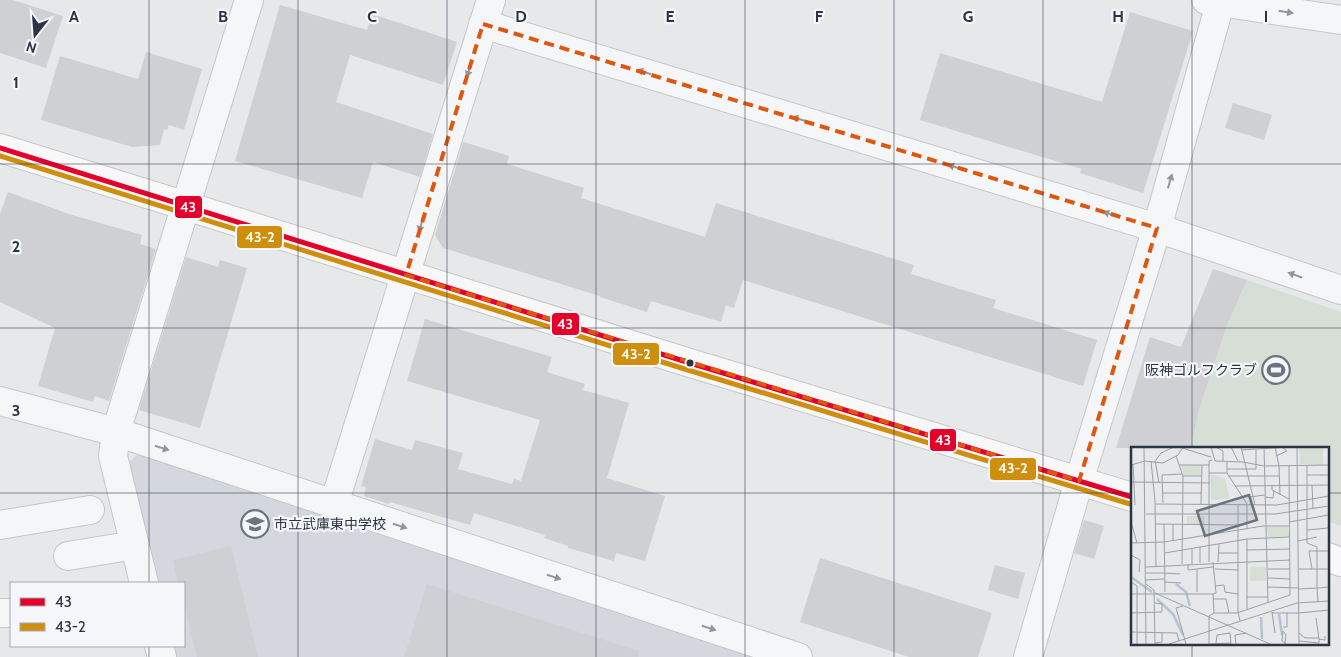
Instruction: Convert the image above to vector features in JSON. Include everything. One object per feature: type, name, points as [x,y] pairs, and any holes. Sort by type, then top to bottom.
[{"type":"street","points":[[144,582],[112,456],[116,432],[249,0]]},
{"type":"street","points":[[1028,657],[1079,480],[1157,228],[1216,1],[1341,20]]},
{"type":"street","points":[[334,504],[487,12],[1157,228],[1341,290]]},
{"type":"street","points":[[0,148],[690,363],[1131,497]]},
{"type":"street","points":[[0,402],[116,432],[798,657]]},
{"type":"street","points":[[0,524],[90,510]]},
{"type":"street","points":[[68,556],[135,545]]},
{"type":"street","points":[[1328,557],[1341,562]]},
{"type":"highlighted area","points":[[483,24],[1157,228],[1079,481],[406,275]]},
{"type":"shaded area","name":"阪神ゴルフクラブ","points":[[1247,280],[1341,312],[1341,526],[1328,521],[1328,447],[1191,447],[1198,413],[1226,328]]},
{"type":"shaded area","name":"市立武庫東中学校","points":[[142,450],[778,657],[172,657],[169,647],[185,647],[185,582],[154,582],[126,465]]},
{"type":"building","points":[[0,0],[13,0],[63,16],[46,68],[0,53]]},
{"type":"building","points":[[280,5],[367,30],[372,14],[457,42],[443,85],[350,55],[336,102],[433,134],[420,177],[373,162],[362,198],[235,161]]},
{"type":"building","points":[[1130,12],[1193,31],[1143,193],[1080,173],[1082,169],[920,120],[940,53],[1102,102]]},
{"type":"building","points":[[146,52],[202,69],[184,130],[169,125],[167,130],[164,129],[160,145],[132,147],[41,120],[60,56],[138,79]]},
{"type":"building","points":[[1233,103],[1272,115],[1264,140],[1225,128]]},
{"type":"building","points":[[464,142],[509,156],[507,164],[584,188],[581,198],[705,237],[716,203],[914,265],[911,274],[996,300],[993,308],[1097,340],[1083,386],[743,280],[734,308],[726,305],[721,322],[651,301],[647,312],[443,248],[435,235]]},
{"type":"building","points":[[8,192],[69,214],[142,235],[140,244],[156,249],[109,401],[95,396],[93,402],[38,386],[55,328],[0,302],[0,214]]},
{"type":"building","points":[[186,257],[218,267],[220,260],[247,268],[200,428],[139,410]]},
{"type":"building","points":[[1213,269],[1247,280],[1226,328],[1198,413],[1191,447],[1116,448],[1150,337],[1181,347]]},
{"type":"building","points":[[425,319],[552,357],[547,372],[585,384],[583,390],[629,403],[607,478],[665,496],[645,561],[616,553],[614,561],[568,548],[568,546],[544,538],[545,535],[474,513],[470,525],[364,496],[366,487],[361,486],[375,439],[412,450],[415,440],[463,453],[458,469],[512,484],[514,479],[521,481],[540,420],[407,381]]},
{"type":"building","points":[[1084,520],[1104,526],[1094,559],[1074,553]]},
{"type":"building","points":[[231,546],[258,657],[197,657],[185,608],[185,582],[178,582],[173,560]]},
{"type":"building","points":[[820,558],[992,613],[978,657],[909,657],[800,622]]},
{"type":"building","points":[[995,565],[1025,573],[1018,599],[988,590]]},
{"type":"building","points":[[427,584],[639,651],[638,657],[404,657]]},
{"type":"transit line","name":"43","points":[[0,148],[690,363],[1131,497]]},
{"type":"transit line","name":"43-2","points":[[0,156],[688,370],[1130,504]]},
{"type":"place","name":"阪神ゴルフクラブ","points":[[1276,370]]},
{"type":"place","name":"市立武庫東中学校","points":[[255,524]]}]
